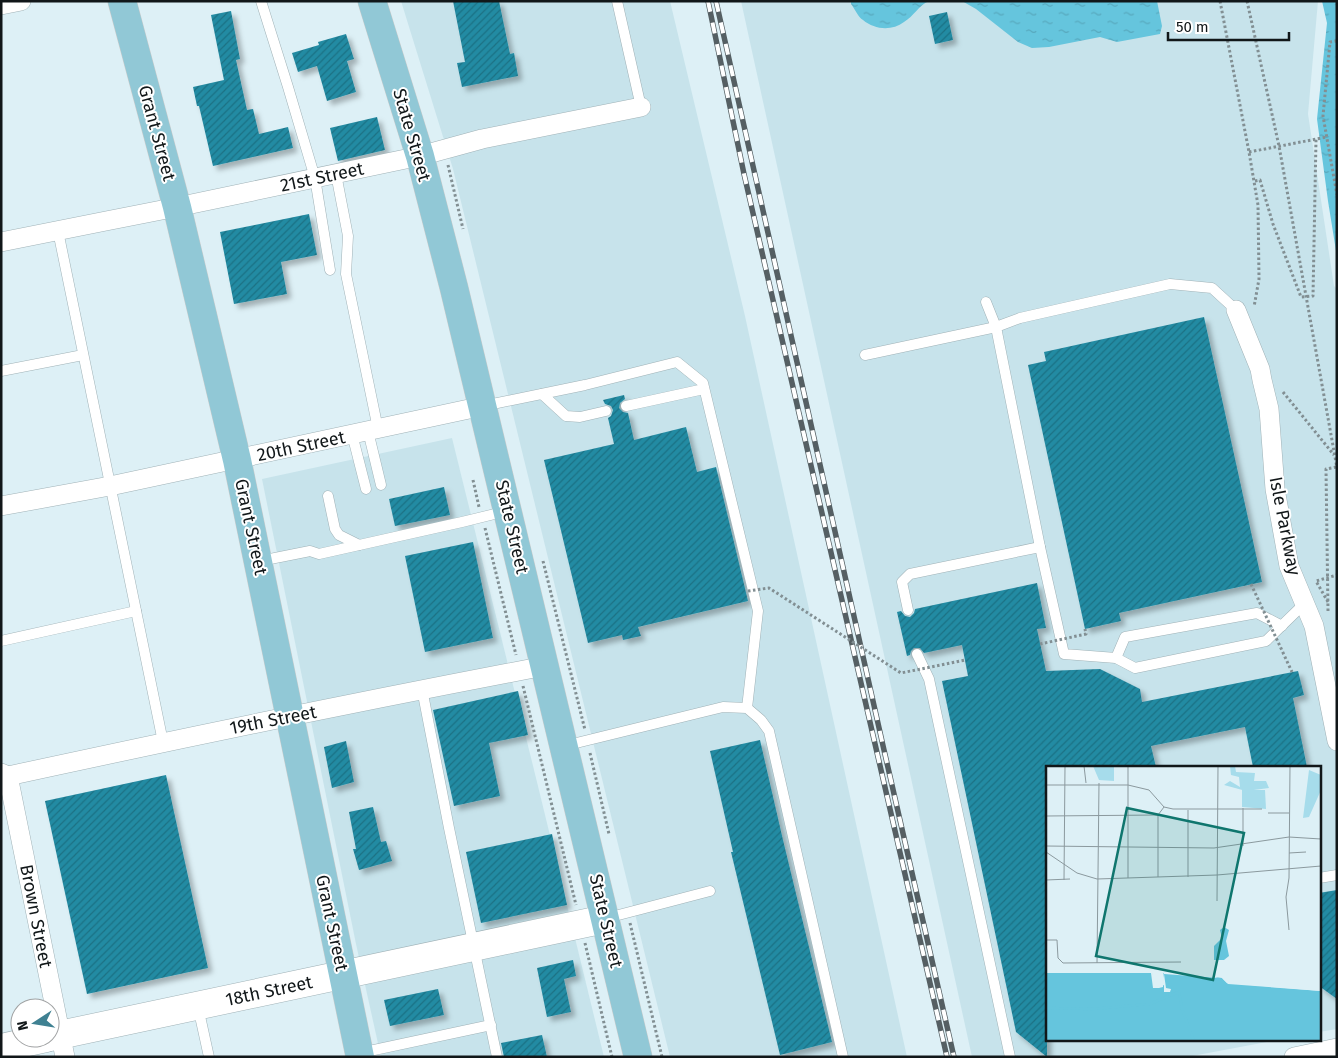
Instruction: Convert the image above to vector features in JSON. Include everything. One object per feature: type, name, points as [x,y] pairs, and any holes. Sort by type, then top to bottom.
[{"type":"main road","name":"Grant Street","points":[[122,1],[177,208],[237,460],[359,1055]]},
{"type":"main road","name":"State Street","points":[[372,1],[420,156],[483,406],[495,514],[532,669],[564,746],[593,922],[638,1057]]},
{"type":"street","points":[[1,5],[20,1]]},
{"type":"street","name":"21st Street","points":[[1,242],[177,208],[420,156],[482,139],[641,107]]},
{"type":"street","name":"Isle Parkway","points":[[1245,311],[1269,410],[1275,490],[1289,566],[1314,626],[1337,741]]},
{"type":"street","name":"20th Street","points":[[1,506],[237,460],[483,406]]},
{"type":"street","name":"19th Street","points":[[5,775],[532,669]]},
{"type":"street","name":"Brown Street","points":[[5,775],[47,998]]},
{"type":"street","name":"18th Street","points":[[60,1041],[198,1006],[593,922]]},
{"type":"street","points":[[1294,1057],[1337,1048]]},
{"type":"lane","points":[[261,1],[315,178],[330,270]]},
{"type":"lane","points":[[617,1],[641,107]]},
{"type":"lane","points":[[336,174],[348,236],[346,274],[366,431],[366,488]]},
{"type":"lane","points":[[58,231],[163,742]]},
{"type":"lane","points":[[865,355],[996,327],[1020,318],[1170,284],[1212,288],[1245,311]]},
{"type":"lane","points":[[986,302],[996,327],[1040,547],[1064,654],[1116,658],[1135,668],[1266,641],[1304,603]]},
{"type":"lane","points":[[1,371],[83,355]]},
{"type":"lane","points":[[483,406],[677,362],[703,383],[758,612],[747,708]]},
{"type":"lane","points":[[626,406],[704,389]]},
{"type":"lane","points":[[542,394],[566,416],[580,417],[606,411]]},
{"type":"lane","points":[[366,431],[381,486]]},
{"type":"lane","points":[[328,496],[335,529],[339,535],[359,545]]},
{"type":"lane","points":[[258,562],[310,551],[319,554],[495,514]]},
{"type":"lane","points":[[908,610],[902,582],[910,574],[1040,547]]},
{"type":"lane","points":[[1,641],[136,611]]},
{"type":"lane","points":[[1116,658],[1125,638],[1256,612],[1282,626]]},
{"type":"lane","points":[[917,654],[929,679],[1010,1057]]},
{"type":"lane","points":[[422,690],[497,1057]]},
{"type":"lane","points":[[564,746],[724,707],[747,708],[761,720],[769,731],[843,1057]]},
{"type":"lane","points":[[1320,878],[1337,875]]},
{"type":"lane","points":[[593,922],[710,891]]},
{"type":"lane","points":[[198,1006],[209,1057]]},
{"type":"lane","points":[[359,1055],[491,1025]]},
{"type":"path","points":[[1220,1],[1258,205],[1259,279],[1245,311]]},
{"type":"path","points":[[1247,1],[1278,146],[1336,456],[1337,467],[1326,468],[1328,612]]},
{"type":"path","points":[[1337,41],[1330,42],[1323,116],[1337,195]]},
{"type":"path","points":[[1249,152],[1327,137]]},
{"type":"path","points":[[1255,181],[1260,180],[1273,224],[1301,298],[1313,296],[1316,139]]},
{"type":"path","points":[[1330,157],[1337,156]]},
{"type":"path","points":[[1262,380],[1271,378],[1336,456]]},
{"type":"path","points":[[473,480],[495,514],[593,922],[612,1057]]},
{"type":"path","points":[[1328,602],[1316,581],[1337,575]]},
{"type":"path","points":[[1251,584],[1292,672]]},
{"type":"path","points":[[748,592],[769,588],[900,673],[965,660]]},
{"type":"path","points":[[1040,644],[1086,634],[1085,629]]},
{"type":"shaded area","points":[[401,1],[670,1],[745,316],[907,1057],[670,1057],[453,169]]},
{"type":"shaded area","points":[[741,1],[1320,1],[1337,286],[1337,1029],[1320,1032],[1320,766],[1046,766],[1046,1040],[1277,1040],[1187,1057],[972,1057]]},
{"type":"shaded area","points":[[452,438],[604,1057],[381,1057],[356,944],[262,479]]},
{"type":"water","points":[[851,1],[929,1],[899,25],[884,28],[873,26],[861,19]]},
{"type":"water","points":[[962,1],[1157,1],[1162,26],[1160,34],[1117,42],[1100,37],[1049,47],[1032,48],[1018,42],[976,9]]},
{"type":"water","points":[[1320,1],[1337,1],[1337,286],[1310,114]]},
{"type":"pier","points":[[1318,1],[1322,1],[1327,23],[1317,119],[1337,257],[1337,289],[1334,286],[1308,114]]},
{"type":"building","points":[[453,1],[499,1],[510,54],[514,53],[518,76],[462,87],[457,63],[465,62]]},
{"type":"building","points":[[231,11],[240,59],[236,60],[247,110],[253,109],[259,134],[288,127],[293,148],[213,166],[193,87],[224,80],[211,15]]},
{"type":"building","points":[[947,12],[953,40],[935,44],[929,16]]},
{"type":"building","points":[[346,34],[354,59],[347,61],[356,92],[327,101],[317,66],[298,72],[292,53],[319,45],[318,42]]},
{"type":"building","points":[[377,117],[385,150],[338,161],[330,128]]},
{"type":"building","points":[[309,214],[317,255],[281,262],[287,294],[234,304],[220,232]]},
{"type":"building","points":[[1204,317],[1262,582],[1119,613],[1121,621],[1085,629],[1028,365],[1046,361],[1044,352]]},
{"type":"building","points":[[624,395],[625,399],[620,403],[619,408],[623,412],[628,413],[634,440],[686,427],[697,472],[716,467],[748,601],[638,627],[641,636],[623,640],[622,635],[588,643],[544,460],[614,444],[608,418],[613,410],[603,400]]},
{"type":"building","points":[[444,487],[450,515],[395,526],[389,499]]},
{"type":"building","points":[[473,542],[493,638],[425,652],[405,556]]},
{"type":"building","points":[[1037,583],[1046,628],[1037,629],[1046,671],[1100,669],[1140,689],[1142,702],[1298,671],[1304,695],[1293,698],[1307,766],[1253,766],[1245,727],[1151,746],[1156,766],[1046,766],[1047,1057],[1016,1032],[942,681],[968,676],[962,645],[924,653],[920,648],[914,648],[910,655],[907,656],[897,612],[901,611],[905,616],[910,617],[915,609]]},
{"type":"building","points":[[518,691],[528,735],[489,743],[500,796],[454,806],[433,710]]},
{"type":"building","points":[[760,740],[832,1042],[780,1055],[731,852],[733,852],[710,751]]},
{"type":"building","points":[[346,741],[354,782],[332,788],[324,747]]},
{"type":"building","points":[[166,775],[208,968],[87,994],[45,801]]},
{"type":"building","points":[[373,807],[381,842],[386,841],[392,861],[359,870],[353,849],[356,849],[349,812]]},
{"type":"building","points":[[552,834],[567,905],[481,923],[466,852]]},
{"type":"building","points":[[1337,890],[1337,999],[1320,987],[1320,893]]},
{"type":"building","points":[[573,960],[576,976],[564,979],[571,1012],[547,1017],[537,968]]},
{"type":"building","points":[[438,989],[444,1015],[390,1026],[384,1000]]},
{"type":"building","points":[[542,1035],[547,1057],[504,1057],[501,1043]]},
{"type":"railway","points":[[708,1],[744,174],[947,1057]]},
{"type":"railway","points":[[716,1],[954,1057]]}]
